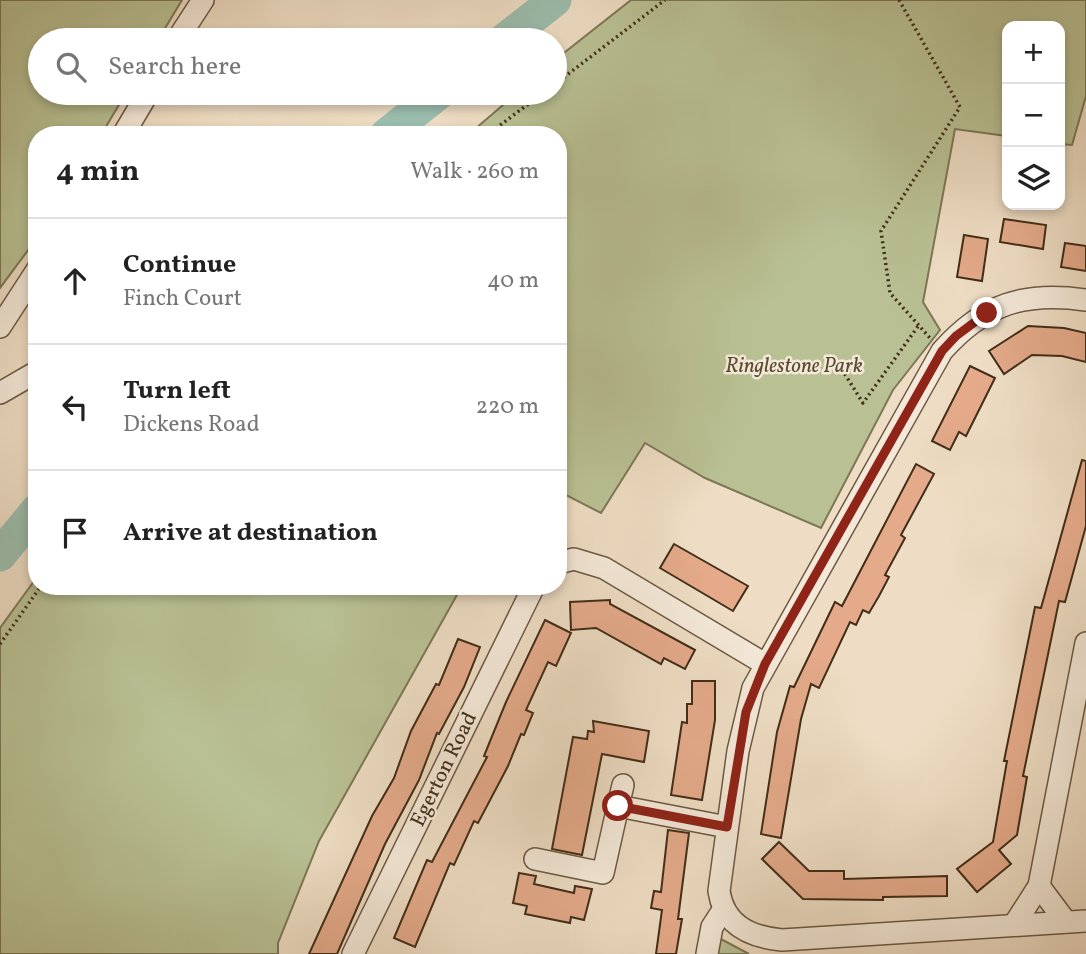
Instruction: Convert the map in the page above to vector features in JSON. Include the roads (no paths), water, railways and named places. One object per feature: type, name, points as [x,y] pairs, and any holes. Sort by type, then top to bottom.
[{"type":"street","points":[[185,28],[203,0]]},
{"type":"street","points":[[128,126],[141,105]]},
{"type":"street","points":[[0,327],[28,284]]},
{"type":"street","points":[[1076,921],[820,946],[755,936],[734,924],[723,910],[719,877],[746,712],[765,664],[942,351],[972,322],[1008,302],[1048,296],[1086,300]]},
{"type":"street","points":[[0,393],[28,377]]},
{"type":"street","points":[[567,561],[574,559],[604,568],[765,664]]},
{"type":"street","name":"Egerton Road","points":[[353,953],[530,595]]},
{"type":"street","points":[[1014,925],[1039,886],[1086,643]]},
{"type":"street","points":[[535,859],[603,873],[623,785]]},
{"type":"street","points":[[618,806],[727,827]]},
{"type":"street","points":[[1039,886],[1076,921]]},
{"type":"street","points":[[707,954],[712,927],[723,910]]},
{"type":"waterway","points":[[519,28],[555,0]]},
{"type":"waterway","points":[[397,126],[424,105]]},
{"type":"waterway","points":[[0,555],[28,521]]},
{"type":"park label","name":"Ringlestone Park","points":[[794,365]]}]
